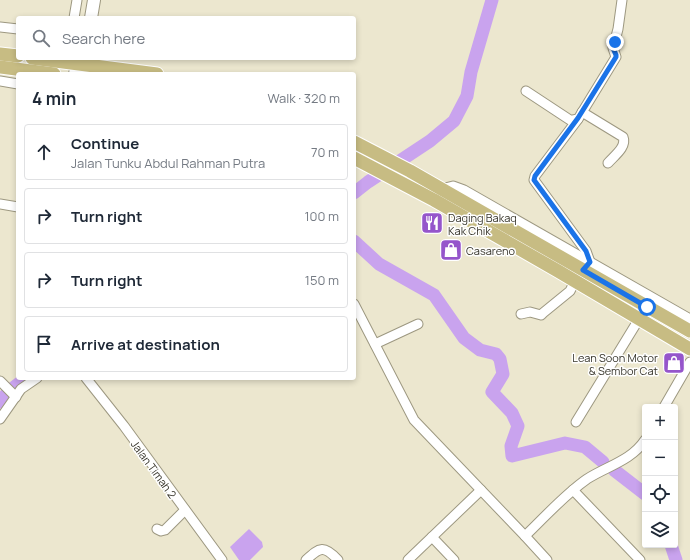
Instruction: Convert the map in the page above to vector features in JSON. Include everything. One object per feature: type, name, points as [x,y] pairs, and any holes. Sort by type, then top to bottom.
[{"type":"main road","points":[[0,54],[16,56]]},
{"type":"main road","points":[[47,60],[82,67],[113,68],[142,72]]},
{"type":"main road","points":[[102,60],[113,68]]},
{"type":"main road","points":[[0,67],[39,72]]},
{"type":"main road","points":[[356,143],[387,158],[441,189],[586,266],[690,331]]},
{"type":"main road","points":[[356,159],[434,200],[690,349]]},
{"type":"street","points":[[74,16],[78,0]]},
{"type":"street","points":[[91,16],[94,0]]},
{"type":"street","points":[[622,0],[618,29],[613,48],[616,57],[580,115],[535,176],[534,180],[586,251],[586,266],[690,319]]},
{"type":"street","points":[[0,27],[16,29]]},
{"type":"street","points":[[0,81],[16,84]]},
{"type":"street","points":[[526,91],[570,120],[573,120],[580,115]]},
{"type":"street","points":[[580,115],[623,137],[624,146],[608,163]]},
{"type":"street","points":[[0,204],[16,207]]},
{"type":"street","points":[[521,314],[530,312],[541,315],[570,291],[575,281]]},
{"type":"street","points":[[356,308],[414,420],[526,536],[547,560]]},
{"type":"street","points":[[576,422],[639,319]]},
{"type":"street","points":[[375,344],[418,324]]},
{"type":"street","points":[[666,404],[690,362]]},
{"type":"street","points":[[0,419],[12,393],[34,380]]},
{"type":"street","name":"Jalan Timah 2","points":[[88,380],[124,426],[222,560]]},
{"type":"street","points":[[0,381],[12,393]]},
{"type":"street","points":[[526,536],[573,490],[587,479],[626,458],[639,449],[642,444]]},
{"type":"street","points":[[408,560],[481,490]]},
{"type":"street","points":[[573,490],[640,560]]},
{"type":"street","points":[[157,529],[161,531],[165,530],[185,510]]},
{"type":"street","points":[[432,537],[454,560]]},
{"type":"street","points":[[306,560],[316,550],[322,549],[329,551],[338,560]]},
{"type":"shaded area","points":[[249,529],[262,542],[263,547],[250,560],[239,560],[230,547]]},
{"type":"waterway","points":[[356,191],[430,141],[454,121],[467,96],[471,72],[492,0]]},
{"type":"waterway","points":[[356,243],[379,264],[434,295],[464,338],[480,350],[496,354],[500,359],[503,374],[492,392],[512,413],[518,426],[511,446],[512,456],[565,443],[585,447],[603,462]]},
{"type":"waterway","points":[[0,402],[8,392],[23,380]]},
{"type":"waterway","points":[[614,470],[642,492]]},
{"type":"waterway","points":[[672,548],[676,560]]},
{"type":"place","name":"Daging Bakaq Kak Chik","points":[[432,223]]},
{"type":"place","name":"Casareno","points":[[451,250]]},
{"type":"place","name":"Lean Soon Motor & Sembor Cat","points":[[674,363]]},
{"type":"route","points":[[615,42],[613,48],[614,52],[616,53],[616,57],[578,118],[535,176],[534,180],[586,251],[590,262],[583,270],[647,307]]}]
